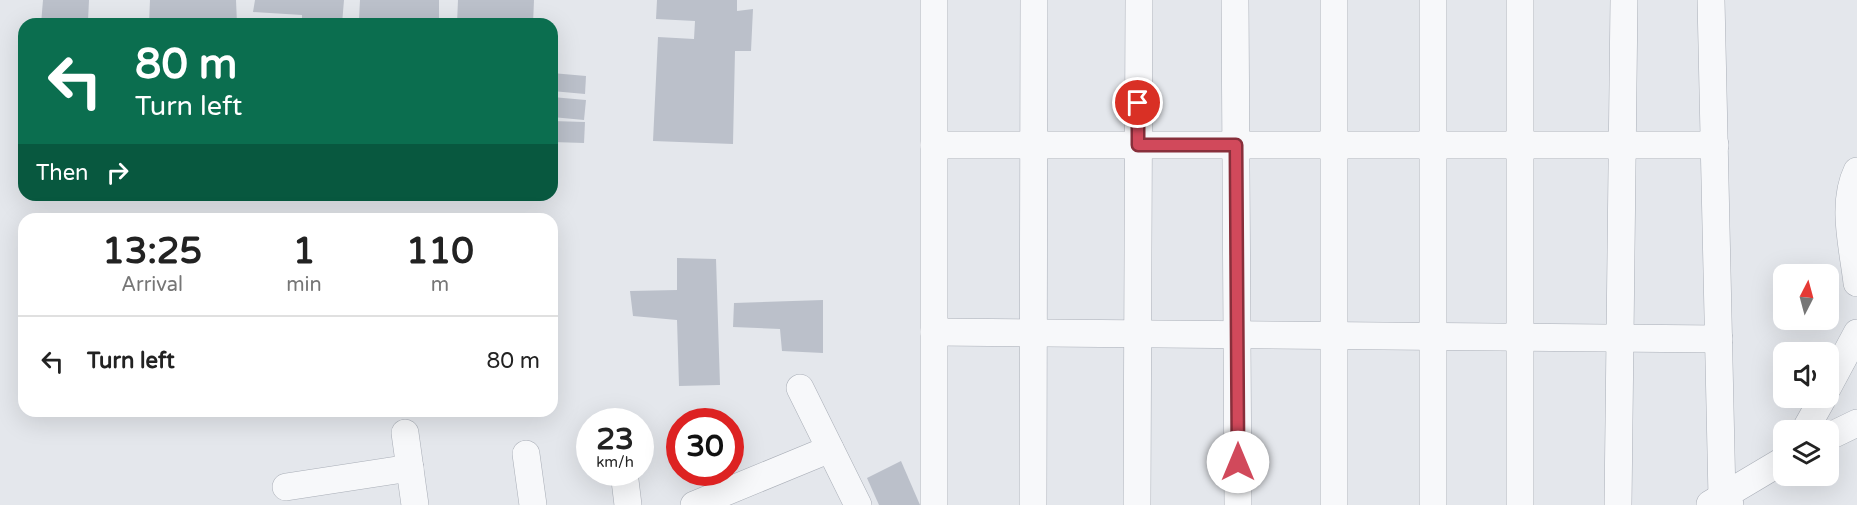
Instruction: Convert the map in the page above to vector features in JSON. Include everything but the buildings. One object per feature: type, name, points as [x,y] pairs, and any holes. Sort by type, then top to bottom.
[{"type":"street","points":[[934,0],[934,505]]},
{"type":"street","points":[[1033,505],[1034,0]]},
{"type":"street","points":[[1137,505],[1139,0]]},
{"type":"street","points":[[1234,0],[1238,505]]},
{"type":"street","points":[[1334,505],[1335,0]]},
{"type":"street","points":[[1433,0],[1433,505]]},
{"type":"street","points":[[1520,0],[1520,505]]},
{"type":"street","points":[[1618,505],[1624,0]]},
{"type":"street","points":[[1711,0],[1719,339],[1720,502]]},
{"type":"street","points":[[934,145],[1715,145]]},
{"type":"street","points":[[1857,171],[1850,188],[1849,203],[1857,283]]},
{"type":"street","points":[[934,332],[1719,339]]},
{"type":"street","points":[[1839,367],[1857,333]]},
{"type":"street","points":[[800,388],[858,505]]},
{"type":"street","points":[[1839,432],[1857,423]]},
{"type":"street","points":[[405,433],[415,505]]},
{"type":"street","points":[[693,505],[744,496],[830,448]]},
{"type":"street","points":[[526,454],[533,505]]},
{"type":"street","points":[[1720,502],[1773,467]]},
{"type":"street","points":[[286,487],[410,468]]},
{"type":"street","points":[[626,486],[628,505]]},
{"type":"route","points":[[1138,103],[1138,145],[1236,145],[1238,462]]}]
